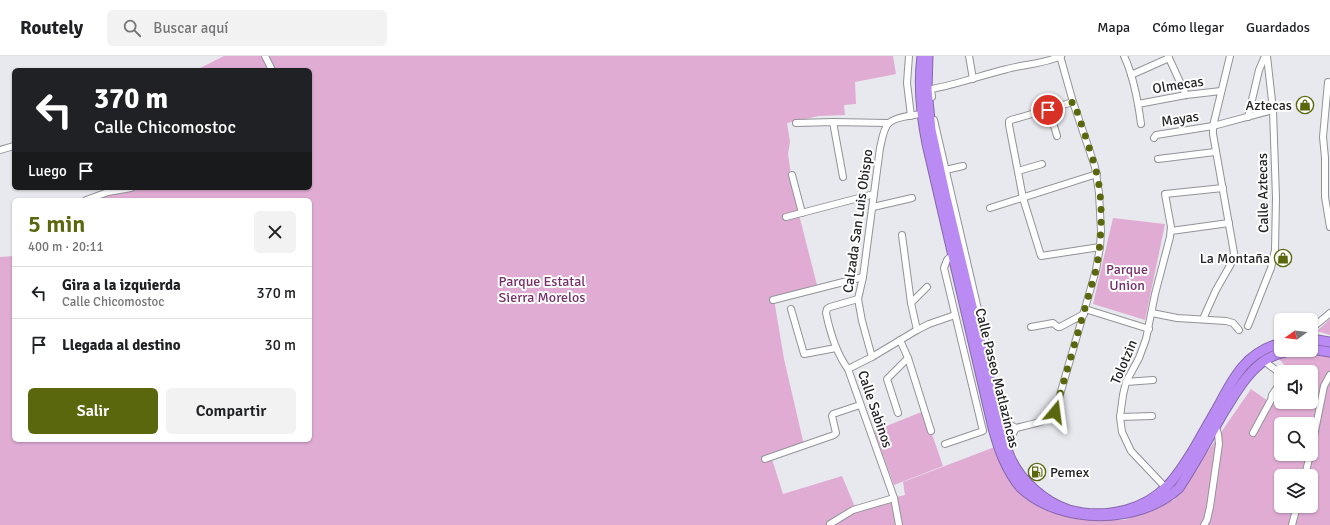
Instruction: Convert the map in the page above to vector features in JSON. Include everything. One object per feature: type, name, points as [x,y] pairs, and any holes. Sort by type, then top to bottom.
[{"type":"highway","name":"Calle Paseo Matlazincas","points":[[922,56],[920,89],[921,114],[929,155],[998,445],[1006,466],[1022,488],[1033,499],[1046,508],[1066,517],[1080,520],[1112,521],[1136,516],[1152,508],[1179,488],[1214,422],[1232,382],[1247,361],[1266,348],[1274,345]]},
{"type":"highway","name":"Calle Paseo Matlazincas","points":[[928,56],[927,90],[929,118],[992,394],[1006,446],[1013,463],[1030,486],[1055,504],[1076,512],[1099,514],[1119,512],[1147,502],[1166,488],[1254,369],[1264,361],[1274,356]]},
{"type":"highway","points":[[1318,340],[1330,342]]},
{"type":"highway","points":[[1318,350],[1330,352]]},
{"type":"street","points":[[265,56],[271,68]]},
{"type":"street","points":[[909,56],[907,83],[911,116]]},
{"type":"street","points":[[928,67],[933,56]]},
{"type":"street","points":[[969,56],[973,79]]},
{"type":"street","points":[[963,166],[942,171],[931,89],[973,79],[1009,68],[1046,61],[1060,56],[1097,174],[1100,200],[1100,247],[1085,311],[1055,412],[1046,420],[1016,428],[999,419]]},
{"type":"street","points":[[1124,56],[1131,75],[1141,124]]},
{"type":"street","points":[[1204,319],[1216,290],[1234,257],[1234,248],[1215,152],[1213,126],[1230,56]]},
{"type":"street","points":[[1248,117],[1258,70],[1266,56]]},
{"type":"street","name":"Calle Aztecas","points":[[1248,326],[1271,268],[1275,250],[1276,204],[1273,110],[1266,56]]},
{"type":"street","points":[[1131,75],[1168,57],[1186,95]]},
{"type":"street","points":[[1328,82],[1323,130],[1325,197],[1330,227]]},
{"type":"street","name":"Olmecas","points":[[1138,104],[1186,95],[1221,91]]},
{"type":"street","points":[[1074,102],[1008,122],[1023,198],[1041,255],[1044,256],[1100,247]]},
{"type":"street","points":[[1048,110],[1057,136]]},
{"type":"street","name":"Mayas","points":[[1154,138],[1156,135],[1213,126],[1273,110]]},
{"type":"street","points":[[796,123],[888,123],[894,120],[921,114]]},
{"type":"street","points":[[833,122],[843,177]]},
{"type":"street","name":"Calzada San Luis Obispo","points":[[872,356],[862,321],[858,299],[863,277],[880,148],[888,123]]},
{"type":"street","points":[[0,150],[12,147]]},
{"type":"street","points":[[1158,159],[1215,152]]},
{"type":"street","points":[[1018,171],[1042,164]]},
{"type":"street","points":[[990,208],[1097,174]]},
{"type":"street","points":[[792,175],[802,213]]},
{"type":"street","points":[[1223,188],[1165,194],[1171,231],[1229,223]]},
{"type":"street","points":[[91,198],[104,193],[120,190]]},
{"type":"street","points":[[786,217],[874,194]]},
{"type":"street","points":[[872,207],[912,198]]},
{"type":"street","name":"Tolotzin","points":[[1166,488],[1131,451],[1122,432],[1120,417],[1126,382],[1144,348],[1155,294],[1169,244],[1171,231]]},
{"type":"street","points":[[902,235],[911,303],[917,330]]},
{"type":"street","points":[[945,444],[983,431],[944,268],[947,260],[952,255]]},
{"type":"street","points":[[773,300],[863,277]]},
{"type":"street","points":[[911,303],[927,287]]},
{"type":"street","points":[[848,369],[836,348],[826,316],[826,311],[830,306],[858,299]]},
{"type":"street","points":[[791,309],[804,354],[836,348]]},
{"type":"street","points":[[1031,327],[1053,323],[1060,328],[1085,311],[1149,329]]},
{"type":"street","points":[[1152,313],[1177,318],[1232,322],[1240,330]]},
{"type":"street","points":[[1318,322],[1330,313]]},
{"type":"street","name":"Calle Sabinos","points":[[899,525],[894,498],[848,369],[917,330],[955,315]]},
{"type":"street","points":[[900,340],[908,358],[931,431]]},
{"type":"street","points":[[966,362],[975,351]]},
{"type":"street","points":[[898,413],[887,379],[908,358]]},
{"type":"street","points":[[1264,361],[1274,369]]},
{"type":"street","points":[[1318,417],[1324,386],[1330,375]]},
{"type":"street","points":[[1126,382],[1153,380]]},
{"type":"street","points":[[1253,433],[1274,392]]},
{"type":"street","points":[[766,459],[836,435],[832,416],[833,414],[860,405]]},
{"type":"street","points":[[1120,417],[1152,416]]},
{"type":"street","points":[[1204,525],[1210,508],[1219,444],[1214,422]]},
{"type":"street","points":[[1006,446],[1016,428]]},
{"type":"street","points":[[830,524],[853,510],[894,498]]},
{"type":"street","points":[[1292,525],[1295,513]]},
{"type":"green space","name":"Parque Estatal Sierra Morelos","points":[[224,56],[893,56],[896,74],[855,82],[856,104],[844,105],[845,115],[819,116],[787,123],[790,142],[788,154],[794,195],[818,289],[774,299],[784,359],[804,445],[771,456],[783,494],[842,476],[855,507],[905,495],[903,482],[1005,443],[1014,465],[1054,507],[1083,519],[1125,520],[1174,500],[1251,389],[1268,401],[1274,394],[1274,409],[1318,409],[1318,365],[1285,365],[1279,359],[1283,357],[1318,357],[1318,345],[1320,345],[1330,346],[1330,525],[0,525],[0,257],[12,256],[12,442],[312,442],[312,198],[83,198],[114,190],[312,190],[312,68],[200,68]]},
{"type":"green space","name":"Parque Union","points":[[1113,218],[1165,224],[1145,320],[1093,304]]},
{"type":"green space","points":[[1330,319],[1330,335],[1318,330]]},
{"type":"green space","points":[[924,411],[943,466],[894,485],[874,431]]},
{"type":"place","name":"Aztecas","points":[[1305,105]]},
{"type":"place","name":"La Montaña","points":[[1283,258]]},
{"type":"place","name":"Pemex","points":[[1037,472]]},
{"type":"route","points":[[1048,110],[1074,102],[1095,168],[1099,193],[1101,231],[1096,270],[1086,309],[1055,412]]}]
